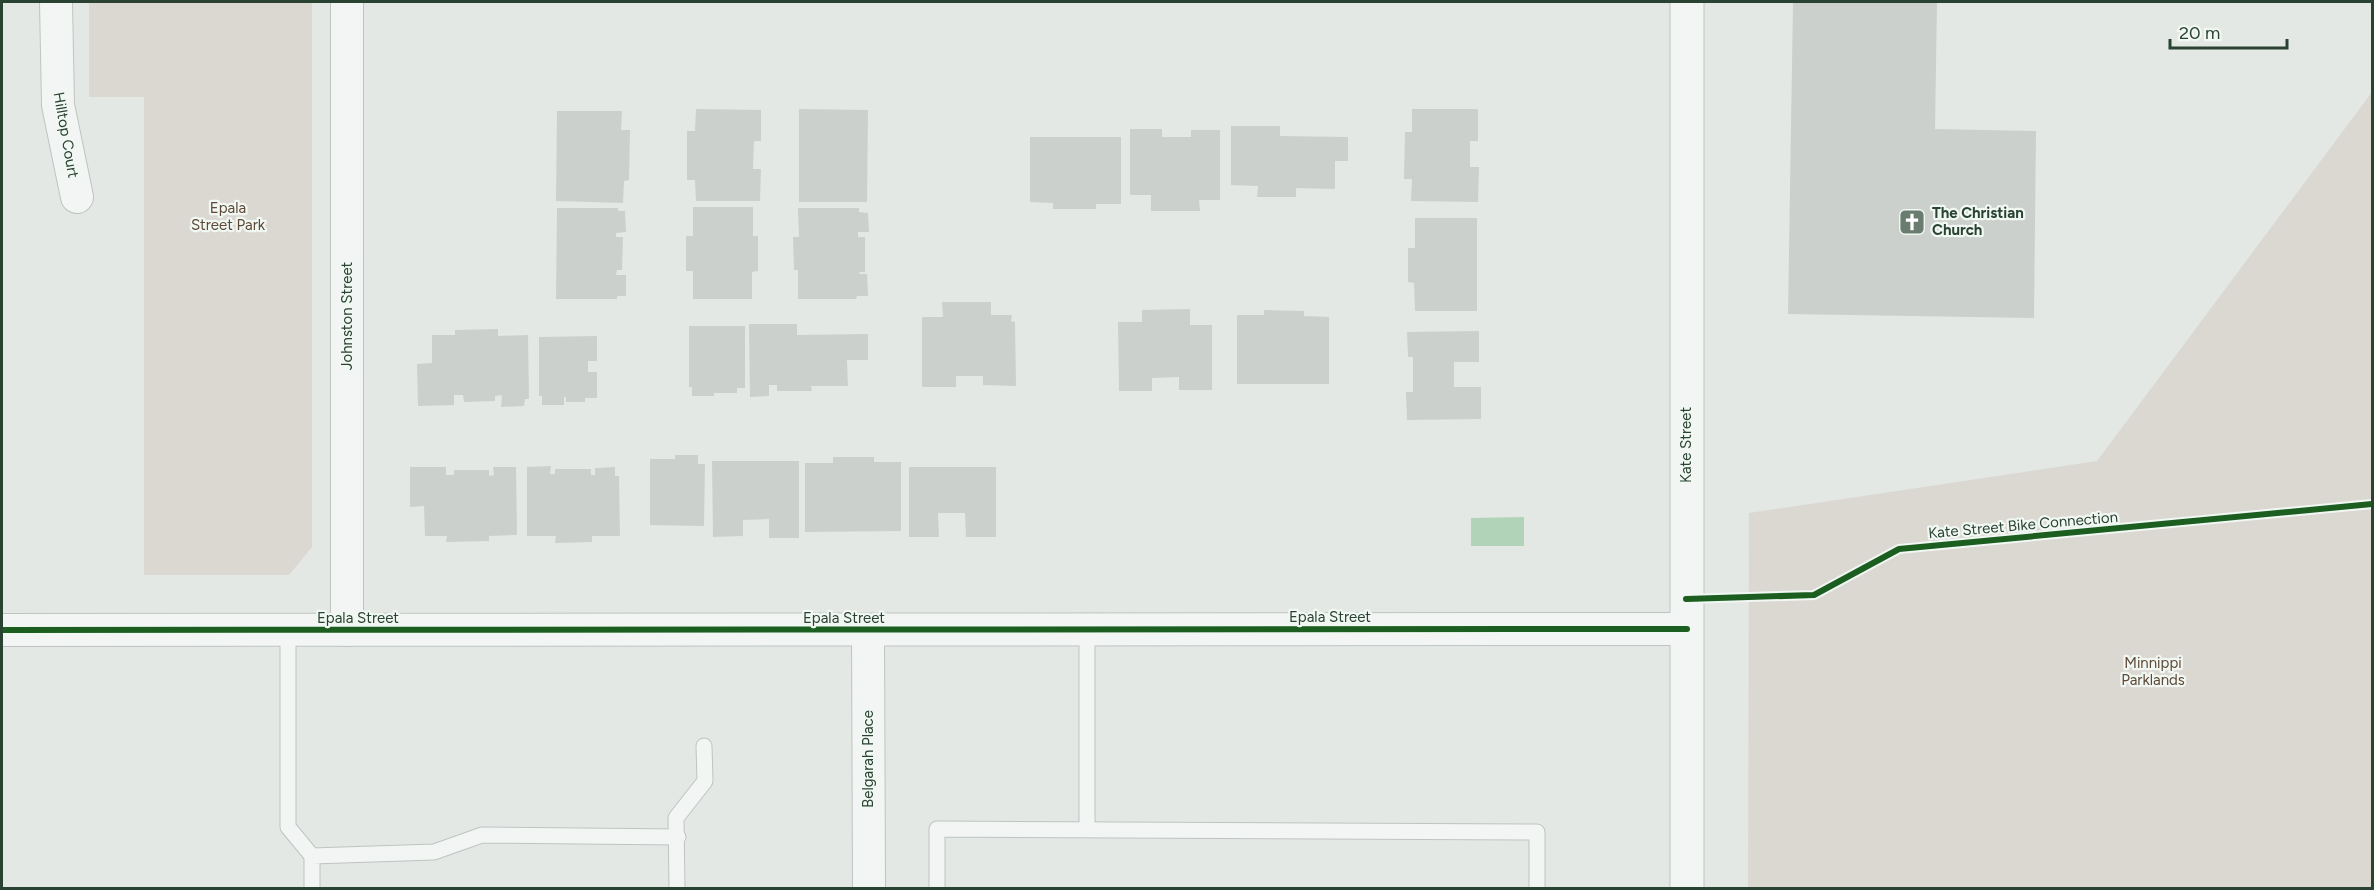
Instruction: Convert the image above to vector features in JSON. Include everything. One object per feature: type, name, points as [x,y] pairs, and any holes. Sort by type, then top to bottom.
[{"type":"street","name":"Hilltop Court","points":[[56,2],[58,105],[77,197]]},
{"type":"street","name":"Johnston Street","points":[[347,2],[347,630]]},
{"type":"street","name":"Kate Street","points":[[1687,2],[1687,888]]},
{"type":"street","name":"Epala Street","points":[[2,630],[1687,629]]},
{"type":"street","name":"Belgarah Place","points":[[868,630],[869,888]]},
{"type":"lane","points":[[1087,629],[1087,830]]},
{"type":"lane","points":[[288,630],[288,827],[312,856],[312,888]]},
{"type":"lane","points":[[677,888],[676,818],[705,781],[704,746]]},
{"type":"lane","points":[[937,888],[937,828],[1537,832],[1537,888]]},
{"type":"lane","points":[[312,856],[434,852],[482,835],[678,837]]},
{"type":"green space","name":"Epala Street Park","points":[[89,2],[312,2],[312,547],[289,575],[144,575],[144,97],[89,97]]},
{"type":"green space","name":"Minnippi Parklands","points":[[2372,92],[2372,888],[1748,888],[1749,513],[2097,461]]},
{"type":"shaded area","points":[[1524,517],[1524,546],[1471,546],[1471,518]]},
{"type":"building","name":"The Christian Church","points":[[1793,2],[1937,2],[1935,129],[2036,131],[2034,318],[1788,314]]},
{"type":"building","points":[[696,109],[761,110],[761,141],[754,141],[753,169],[761,169],[760,201],[696,201],[695,180],[687,180],[687,131],[695,131]]},
{"type":"building","points":[[799,109],[868,110],[867,202],[799,202]]},
{"type":"building","points":[[1412,109],[1478,109],[1478,141],[1470,141],[1470,167],[1479,167],[1478,202],[1411,201],[1412,179],[1404,179],[1405,132],[1412,132]]},
{"type":"building","points":[[557,111],[622,111],[621,130],[630,130],[629,180],[624,181],[623,203],[556,201]]},
{"type":"building","points":[[1231,126],[1280,126],[1280,136],[1348,137],[1348,161],[1335,161],[1335,189],[1296,188],[1296,197],[1257,197],[1258,186],[1231,185]]},
{"type":"building","points":[[1130,129],[1162,129],[1162,137],[1191,137],[1191,130],[1220,130],[1220,200],[1199,200],[1200,211],[1151,211],[1151,195],[1130,195]]},
{"type":"building","points":[[1030,137],[1121,137],[1121,204],[1096,204],[1096,209],[1053,209],[1053,203],[1030,202]]},
{"type":"building","points":[[693,207],[753,207],[753,236],[758,236],[758,271],[752,272],[752,299],[693,299],[693,271],[686,271],[686,236],[693,236]]},
{"type":"building","points":[[557,208],[618,208],[618,211],[625,211],[626,232],[616,233],[616,237],[623,237],[622,270],[617,270],[616,275],[626,275],[626,296],[617,296],[617,299],[556,299]]},
{"type":"building","points":[[798,208],[859,208],[859,212],[868,213],[869,232],[858,232],[858,237],[865,237],[865,272],[859,272],[867,274],[868,296],[857,296],[856,299],[798,299],[798,270],[794,270],[793,237],[799,237]]},
{"type":"building","points":[[1415,218],[1477,218],[1477,311],[1415,311],[1414,283],[1408,282],[1408,248],[1415,248]]},
{"type":"building","points":[[942,302],[991,302],[991,315],[1012,315],[1011,321],[1015,322],[1016,386],[983,385],[983,376],[956,376],[956,387],[922,387],[922,317],[943,317]]},
{"type":"building","points":[[1190,309],[1190,325],[1212,325],[1212,390],[1179,390],[1179,377],[1152,378],[1152,391],[1119,391],[1118,322],[1142,322],[1142,310]]},
{"type":"building","points":[[1264,310],[1304,311],[1304,316],[1329,317],[1329,384],[1237,384],[1237,315],[1264,315]]},
{"type":"building","points":[[749,324],[797,324],[797,335],[868,334],[868,360],[847,360],[848,386],[811,386],[812,391],[777,391],[777,385],[769,385],[769,396],[750,397]]},
{"type":"building","points":[[689,326],[745,326],[745,388],[737,388],[737,393],[692,396],[692,387],[689,387]]},
{"type":"building","points":[[498,329],[498,336],[528,335],[529,399],[525,399],[524,406],[501,407],[502,395],[495,396],[495,401],[464,402],[463,395],[454,395],[454,405],[418,406],[417,364],[432,363],[432,335],[455,335],[455,330]]},
{"type":"building","points":[[1479,331],[1479,362],[1454,362],[1454,387],[1481,387],[1481,419],[1407,420],[1406,392],[1413,392],[1413,357],[1408,357],[1407,332]]},
{"type":"building","points":[[597,336],[597,361],[588,361],[588,372],[597,372],[597,398],[585,398],[585,402],[566,402],[566,397],[564,397],[564,405],[542,405],[542,396],[539,396],[539,337]]},
{"type":"building","points":[[675,455],[698,455],[698,464],[705,464],[704,526],[650,525],[650,459],[675,459]]},
{"type":"building","points":[[833,457],[874,457],[874,462],[901,462],[901,531],[805,532],[805,463],[833,463]]},
{"type":"building","points":[[712,461],[799,461],[799,538],[769,538],[769,519],[743,520],[743,536],[713,537]]},
{"type":"building","points":[[551,466],[550,474],[555,474],[555,469],[591,469],[591,475],[595,475],[595,468],[615,467],[615,476],[619,476],[620,536],[592,536],[592,542],[555,543],[556,536],[527,536],[527,467]]},
{"type":"building","points":[[410,467],[446,467],[446,475],[454,475],[454,470],[489,470],[489,476],[494,475],[493,467],[516,467],[517,535],[489,536],[489,541],[446,542],[447,536],[425,536],[424,506],[410,507]]},
{"type":"building","points":[[909,467],[996,467],[996,537],[966,537],[965,513],[938,513],[939,537],[909,537]]},
{"type":"cycle path","name":"Kate Street Bike Connection","points":[[1686,599],[1814,595],[1899,549],[2372,504]]},
{"type":"cycle path","points":[[2,630],[1687,629]]},
{"type":"place","name":"The Christian Church","points":[[1912,222]]}]
